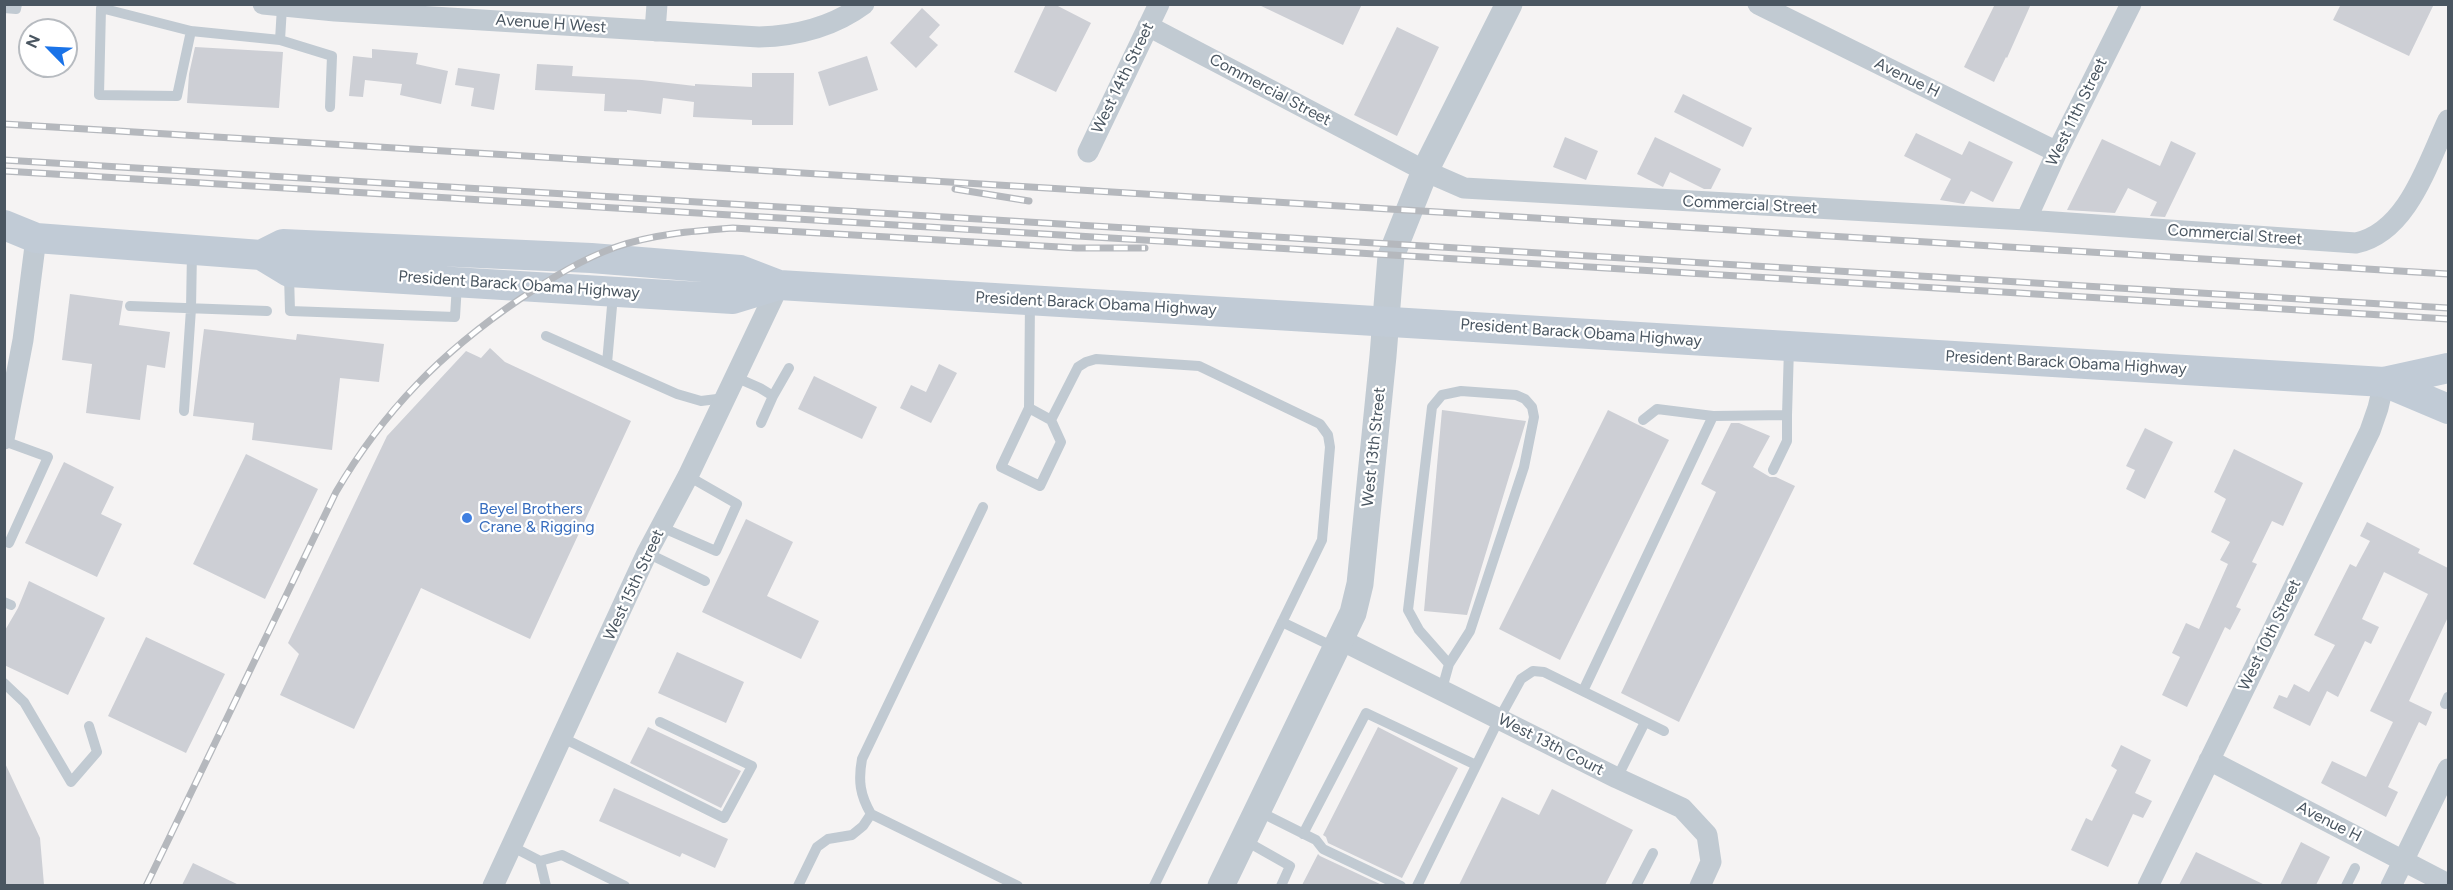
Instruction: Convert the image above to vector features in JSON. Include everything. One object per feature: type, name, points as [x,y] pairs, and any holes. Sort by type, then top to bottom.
[{"type":"main road","name":"President Barack Obama Highway","points":[[4,225],[36,238],[261,255],[289,272],[733,299],[779,285]]},
{"type":"main road","name":"President Barack Obama Highway","points":[[4,250],[36,238]]},
{"type":"main road","name":"President Barack Obama Highway","points":[[261,255],[283,244],[591,258],[740,270],[779,285],[2384,382],[2448,368]]},
{"type":"main road","name":"President Barack Obama Highway","points":[[2384,382],[2448,409]]},
{"type":"street","points":[[656,31],[657,4]]},
{"type":"street","name":"Avenue H West","points":[[272,6],[773,37],[801,33],[837,20],[864,4]]},
{"type":"street","name":"West 14th Street","points":[[1088,152],[1159,4]]},
{"type":"street","name":"West 13th Street","points":[[1221,885],[1353,613],[1360,584],[1391,255],[1425,171],[1509,4]]},
{"type":"street","name":"Avenue H","points":[[1758,4],[2057,152]]},
{"type":"street","name":"West 11th Street","points":[[2026,220],[2130,4]]},
{"type":"street","name":"Commercial Street","points":[[1148,26],[1425,171],[1464,188],[2026,220],[2356,243],[2376,236],[2406,208],[2448,120]]},
{"type":"street","points":[[4,440],[10,387],[36,238]]},
{"type":"street","name":"West 15th Street","points":[[493,885],[647,553],[688,476],[779,285]]},
{"type":"street","name":"West 10th Street","points":[[2148,885],[2370,431],[2384,382]]},
{"type":"street","name":"West 13th Court","points":[[1339,644],[1442,689],[1617,778],[1682,808],[1703,828],[1707,835],[1711,862],[1700,885]]},
{"type":"street","name":"Avenue H","points":[[2209,760],[2448,884]]},
{"type":"street","points":[[2391,885],[2448,770]]},
{"type":"lane","points":[[4,8],[16,9],[16,4]]},
{"type":"lane","points":[[272,6],[280,40]]},
{"type":"lane","points":[[191,31],[177,96],[99,94],[101,8],[191,31],[280,40],[332,56],[330,107]]},
{"type":"lane","points":[[184,411],[191,309],[192,251]]},
{"type":"lane","points":[[607,363],[614,291]]},
{"type":"lane","points":[[1029,408],[1051,420],[1061,442],[1040,486],[1001,467],[1029,408],[1030,300]]},
{"type":"lane","points":[[130,306],[267,312]]},
{"type":"lane","points":[[546,336],[677,394],[701,401],[725,398]]},
{"type":"lane","points":[[1773,470],[1787,441],[1789,346]]},
{"type":"lane","points":[[1051,420],[1078,367],[1096,359],[1199,366],[1320,424],[1328,435],[1330,447],[1322,540],[1154,885]]},
{"type":"lane","points":[[761,423],[789,368]]},
{"type":"lane","points":[[735,377],[773,396]]},
{"type":"lane","points":[[1442,689],[1449,664],[1470,631],[1524,467],[1534,417],[1532,407],[1525,399],[1516,395],[1461,391],[1442,395],[1432,407],[1408,610],[1419,630],[1449,664]]},
{"type":"lane","points":[[1643,420],[1657,409],[1713,416],[1787,416]]},
{"type":"lane","points":[[1583,691],[1713,416]]},
{"type":"lane","points":[[4,440],[48,457],[9,543]]},
{"type":"lane","points":[[661,526],[716,551],[737,504],[688,476]]},
{"type":"lane","points":[[983,507],[862,759],[859,778],[862,798],[871,814],[1018,885]]},
{"type":"lane","points":[[647,553],[705,581]]},
{"type":"lane","points":[[1282,622],[1339,644]]},
{"type":"lane","points":[[1417,885],[1499,719],[1521,679],[1533,671],[1544,672],[1664,731]]},
{"type":"lane","points":[[4,682],[24,702],[71,782],[97,752],[89,726]]},
{"type":"lane","points":[[1304,834],[1366,713],[1476,765]]},
{"type":"lane","points":[[563,738],[724,819],[752,766],[660,722]]},
{"type":"lane","points":[[1617,778],[1645,722]]},
{"type":"lane","points":[[1257,811],[1316,840],[1323,849],[1401,885]]},
{"type":"lane","points":[[798,885],[817,847],[828,839],[852,835],[863,826],[871,814]]},
{"type":"lane","points":[[1244,840],[1290,866],[1281,885]]},
{"type":"lane","points":[[511,846],[540,861],[562,855],[625,885]]},
{"type":"lane","points":[[1636,885],[1653,853]]},
{"type":"lane","points":[[540,861],[546,885]]},
{"type":"lane","points":[[2346,885],[2355,868]]},
{"type":"building","points":[[1046,4],[1054,4],[1091,23],[1056,92],[1014,72]]},
{"type":"building","points":[[1257,4],[1362,4],[1343,45]]},
{"type":"building","points":[[1995,4],[2031,4],[1994,82],[1964,67]]},
{"type":"building","points":[[2341,4],[2434,4],[2409,56],[2333,20]]},
{"type":"building","points":[[922,8],[940,25],[929,37],[938,45],[916,68],[890,43]]},
{"type":"building","points":[[1397,27],[1439,47],[1397,136],[1354,115]]},
{"type":"building","points":[[195,47],[283,52],[279,108],[187,103],[189,74]]},
{"type":"building","points":[[372,49],[418,53],[416,64],[448,71],[441,104],[400,95],[402,84],[365,80],[363,97],[349,96],[353,56],[372,58]]},
{"type":"building","points":[[867,56],[878,90],[829,106],[818,72]]},
{"type":"building","points":[[537,64],[573,66],[572,76],[695,86],[695,84],[752,87],[752,73],[794,73],[793,125],[752,125],[752,120],[693,117],[694,102],[663,98],[661,114],[627,110],[627,112],[604,111],[605,94],[535,90]]},
{"type":"building","points":[[458,68],[500,74],[494,110],[471,106],[474,88],[455,85]]},
{"type":"building","points":[[1683,94],[1752,128],[1743,147],[1674,112]]},
{"type":"building","points":[[1916,133],[1962,155],[1969,141],[2013,162],[1993,202],[1971,191],[1964,204],[1940,200],[1951,179],[1904,156]]},
{"type":"building","points":[[1565,137],[1598,151],[1586,180],[1553,167]]},
{"type":"building","points":[[1655,137],[1721,169],[1711,189],[1704,189],[1670,172],[1663,187],[1637,174]]},
{"type":"building","points":[[2102,139],[2160,166],[2171,141],[2196,153],[2165,217],[2150,216],[2157,202],[2128,188],[2115,213],[2067,210]]},
{"type":"building","points":[[70,294],[123,301],[119,325],[170,332],[165,368],[147,365],[140,420],[86,413],[92,364],[62,360]]},
{"type":"building","points":[[204,329],[296,340],[297,334],[384,344],[379,382],[340,378],[332,450],[252,440],[254,423],[193,416]]},
{"type":"building","name":"Beyel Brothers Crane & Rigging","points":[[490,348],[505,362],[631,421],[530,639],[421,588],[354,729],[280,695],[299,654],[288,643],[387,436],[466,351],[481,358]]},
{"type":"building","points":[[939,364],[957,373],[931,423],[900,408],[911,385],[926,392]]},
{"type":"building","points":[[814,376],[877,407],[862,439],[798,409]]},
{"type":"building","points":[[1442,410],[1526,421],[1467,615],[1424,611]]},
{"type":"building","points":[[1608,410],[1669,440],[1560,660],[1499,629]]},
{"type":"building","points":[[1731,423],[1739,423],[1770,436],[1753,467],[1770,477],[1776,477],[1795,486],[1679,722],[1621,693],[1716,492],[1701,484]]},
{"type":"building","points":[[2145,428],[2173,442],[2145,499],[2126,489],[2135,470],[2126,466]]},
{"type":"building","points":[[2234,449],[2303,483],[2283,526],[2272,521],[2252,562],[2257,564],[2236,607],[2241,609],[2230,630],[2225,627],[2187,707],[2162,695],[2180,657],[2172,653],[2186,623],[2199,629],[2228,564],[2220,560],[2230,542],[2211,532],[2226,499],[2214,492]]},
{"type":"building","points":[[246,454],[318,489],[265,599],[193,564]]},
{"type":"building","points":[[64,462],[114,487],[101,514],[122,524],[97,577],[25,543]]},
{"type":"building","points":[[746,519],[793,542],[767,596],[819,621],[801,659],[702,612]]},
{"type":"building","points":[[2367,522],[2420,549],[2418,553],[2448,568],[2448,617],[2409,701],[2432,712],[2426,726],[2419,722],[2388,787],[2398,792],[2386,817],[2321,783],[2332,761],[2366,777],[2393,722],[2370,711],[2428,594],[2384,572],[2362,619],[2379,627],[2371,644],[2365,641],[2338,697],[2327,691],[2310,726],[2273,708],[2279,695],[2287,698],[2294,684],[2309,692],[2335,645],[2314,635],[2350,564],[2356,567],[2370,541],[2360,536]]},
{"type":"building","points":[[29,581],[105,618],[68,695],[4,665],[4,632],[18,608]]},
{"type":"building","points":[[146,637],[225,674],[186,753],[108,716]]},
{"type":"building","points":[[677,652],[744,682],[726,723],[658,693]]},
{"type":"building","points":[[648,727],[741,771],[721,808],[630,763]]},
{"type":"building","points":[[1378,727],[1458,768],[1402,878],[1328,843],[1323,835]]},
{"type":"building","points":[[2121,745],[2151,760],[2135,793],[2152,801],[2143,818],[2133,814],[2108,867],[2071,850],[2086,818],[2092,821],[2117,770],[2111,766]]},
{"type":"building","points":[[4,761],[40,838],[44,885],[4,885]]},
{"type":"building","points":[[614,788],[728,839],[715,868],[682,853],[680,857],[599,821]]},
{"type":"building","points":[[1552,789],[1633,830],[1605,885],[1459,885],[1502,797],[1539,815]]},
{"type":"building","points":[[2301,842],[2330,857],[2316,885],[2280,885]]},
{"type":"building","points":[[2196,852],[2265,885],[2179,885]]},
{"type":"building","points":[[1318,854],[1320,856],[1382,885],[1302,885]]},
{"type":"building","points":[[193,863],[239,885],[182,885]]},
{"type":"railway","points":[[4,124],[2448,274]]},
{"type":"railway","points":[[4,160],[2448,308]]},
{"type":"railway","points":[[4,171],[2448,319]]},
{"type":"railway","points":[[955,189],[1029,201]]},
{"type":"railway","points":[[146,886],[336,492],[354,462],[395,409],[440,362],[492,319],[543,284],[591,257],[616,247],[674,234],[733,228],[1077,248],[1145,248]]},
{"type":"place","name":"Beyel Brothers Crane & Rigging","points":[[467,518]]}]
